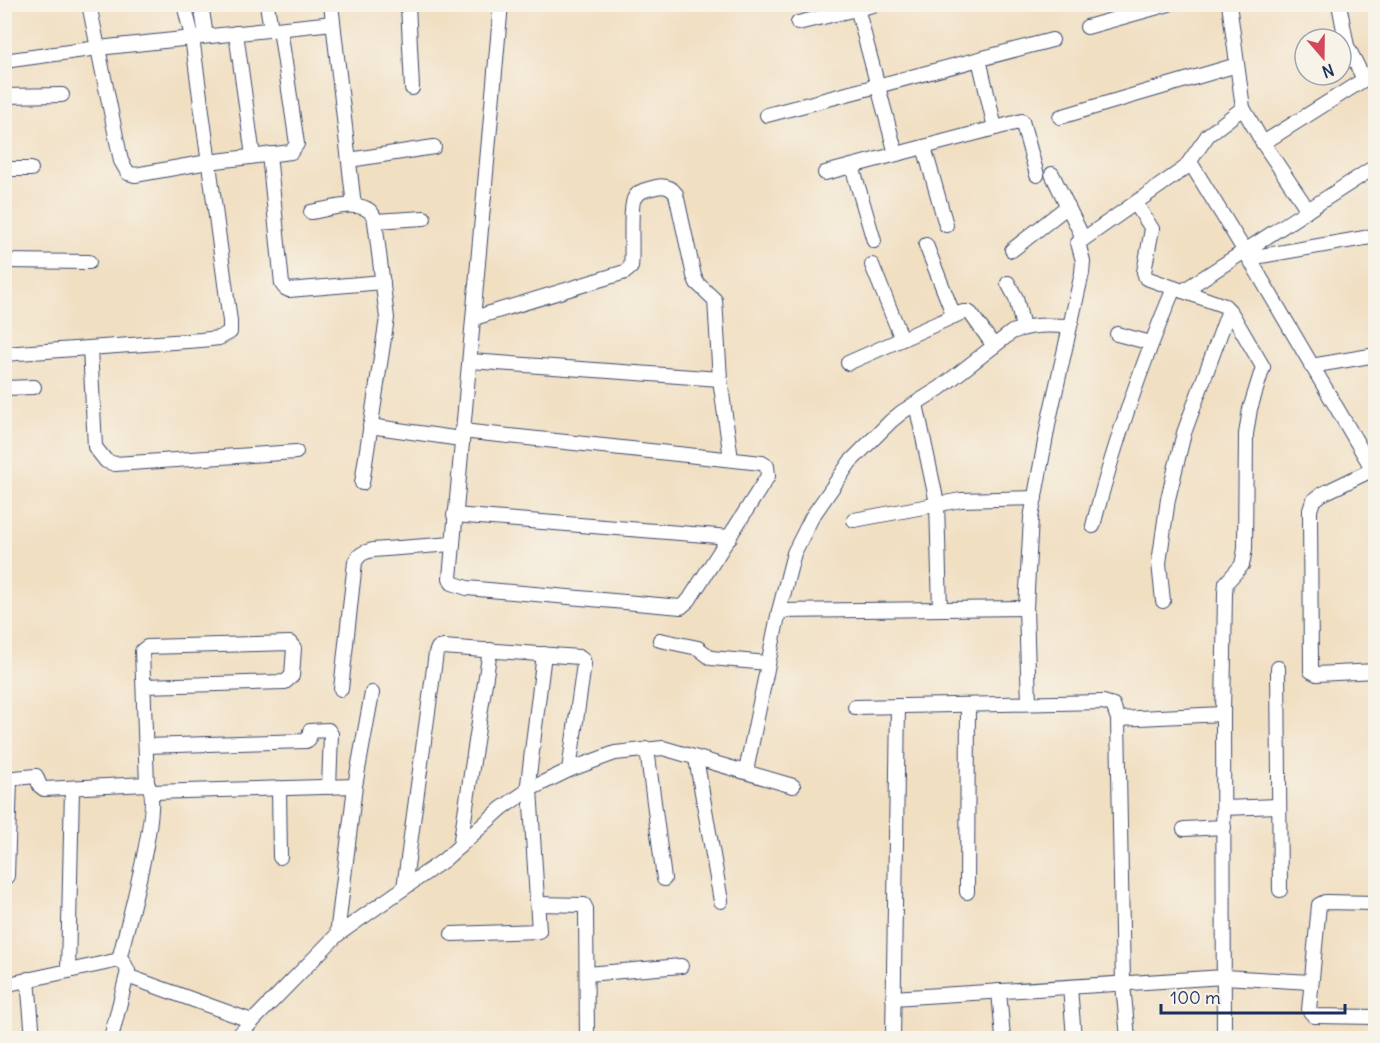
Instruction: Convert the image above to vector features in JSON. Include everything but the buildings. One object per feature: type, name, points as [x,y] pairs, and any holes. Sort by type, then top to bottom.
[{"type":"street","points":[[89,4],[121,161],[128,173],[135,175],[208,162],[291,152],[297,144],[276,29],[267,4]]},
{"type":"street","points":[[4,354],[201,340],[219,338],[230,332],[192,37],[184,4]]},
{"type":"street","points":[[201,4],[206,36]]},
{"type":"street","points":[[331,4],[354,206]]},
{"type":"street","points":[[408,4],[412,88]]},
{"type":"street","points":[[370,426],[461,435],[731,459],[762,463],[769,470],[768,476],[687,604],[681,607],[467,588],[452,583],[450,578],[454,515],[461,435],[474,318],[501,4]]},
{"type":"street","points":[[798,24],[857,7],[877,4]]},
{"type":"street","points":[[1087,27],[1169,4]]},
{"type":"street","points":[[1228,4],[1244,108],[1263,143],[1308,210]]},
{"type":"street","points":[[1263,143],[1370,76],[1347,46],[1340,4]]},
{"type":"street","points":[[857,7],[896,154]]},
{"type":"street","points":[[4,61],[192,37],[333,24]]},
{"type":"street","points":[[236,33],[253,156]]},
{"type":"street","points":[[766,114],[1052,40]]},
{"type":"street","points":[[979,59],[994,128]]},
{"type":"street","points":[[1060,117],[1237,65]]},
{"type":"street","points":[[4,96],[62,95]]},
{"type":"street","points":[[1029,703],[1027,558],[1035,498],[1083,261],[1078,243],[1136,204],[1190,162],[1197,148],[1208,135],[1244,108]]},
{"type":"street","points":[[825,173],[1022,121],[1037,175]]},
{"type":"street","points":[[349,160],[434,147]]},
{"type":"street","points":[[924,147],[945,225]]},
{"type":"street","points":[[269,154],[282,284],[285,288],[289,290],[383,282]]},
{"type":"street","points":[[1190,162],[1374,470],[1322,494],[1313,501],[1310,510],[1311,671],[1317,674],[1376,671]]},
{"type":"street","points":[[852,166],[874,241]]},
{"type":"street","points":[[1093,526],[1108,467],[1151,343],[1178,290],[1247,254],[1308,210],[1376,166]]},
{"type":"street","points":[[4,169],[31,169]]},
{"type":"street","points":[[1052,174],[1083,238]]},
{"type":"street","points":[[474,318],[629,270],[633,250],[632,204],[634,197],[642,191],[664,185],[673,189],[694,276],[697,283],[715,300],[720,378],[731,459]]},
{"type":"street","points":[[1136,204],[1152,229],[1146,278],[1225,306],[1263,367],[1250,409],[1246,434],[1245,549],[1242,565],[1226,583],[1223,714],[1224,1038]]},
{"type":"street","points":[[311,212],[354,206],[367,207],[372,211],[375,221],[387,318],[362,483]]},
{"type":"street","points":[[1012,250],[1068,206]]},
{"type":"street","points":[[375,221],[424,218]]},
{"type":"street","points":[[1247,254],[1376,236]]},
{"type":"street","points":[[926,245],[954,316]]},
{"type":"street","points":[[4,261],[89,262]]},
{"type":"street","points":[[872,265],[902,339]]},
{"type":"street","points":[[1008,283],[1016,298],[1023,327]]},
{"type":"street","points":[[1163,601],[1159,563],[1168,500],[1184,433],[1229,310]]},
{"type":"street","points":[[848,363],[968,312],[994,346]]},
{"type":"street","points":[[746,771],[779,611],[794,553],[812,517],[832,485],[870,441],[902,412],[940,388],[1012,332],[1023,327],[1038,325],[1070,326]]},
{"type":"street","points":[[1117,334],[1151,343]]},
{"type":"street","points":[[90,348],[95,447],[106,461],[115,464],[296,453]]},
{"type":"street","points":[[1311,366],[1376,355]]},
{"type":"street","points":[[470,361],[720,378]]},
{"type":"street","points":[[4,388],[34,387]]},
{"type":"street","points":[[916,404],[937,505],[940,609]]},
{"type":"street","points":[[854,520],[961,500],[1035,498]]},
{"type":"street","points":[[454,515],[730,537]]},
{"type":"street","points":[[341,689],[355,562],[358,556],[373,550],[452,544]]},
{"type":"street","points":[[779,611],[1026,608]]},
{"type":"street","points":[[660,640],[698,648],[711,658],[768,663]]},
{"type":"street","points":[[119,960],[148,839],[150,788],[146,746],[142,651],[147,647],[290,643],[294,648],[292,676],[285,682],[144,686]]},
{"type":"street","points":[[404,888],[438,648],[579,657],[584,664],[569,770]]},
{"type":"street","points":[[460,846],[490,651]]},
{"type":"street","points":[[452,934],[539,931],[529,790],[544,654]]},
{"type":"street","points":[[1278,668],[1280,890]]},
{"type":"street","points":[[337,936],[355,786],[372,693]]},
{"type":"street","points":[[855,707],[1103,702],[1113,705],[1118,719],[1123,984],[1128,1038]]},
{"type":"street","points":[[967,892],[968,705]]},
{"type":"street","points":[[893,1038],[898,706]]},
{"type":"street","points":[[1118,719],[1223,714]]},
{"type":"street","points":[[146,746],[306,741],[309,739],[310,731],[328,730],[331,734],[329,787]]},
{"type":"street","points":[[647,748],[664,879]]},
{"type":"street","points":[[236,1038],[337,936],[460,846],[502,808],[529,790],[569,770],[615,753],[663,748],[794,786]]},
{"type":"street","points":[[696,758],[721,901]]},
{"type":"street","points":[[4,879],[7,876],[7,779],[34,776],[44,789],[355,786]]},
{"type":"street","points":[[68,971],[72,788]]},
{"type":"street","points":[[279,788],[280,857]]},
{"type":"street","points":[[1224,808],[1279,806]]},
{"type":"street","points":[[1184,829],[1224,827]]},
{"type":"street","points":[[1376,903],[1326,902],[1319,905],[1309,1011],[1314,1016],[1376,1017]]},
{"type":"street","points":[[538,904],[584,905],[587,913],[587,1038]]},
{"type":"street","points":[[4,985],[119,960],[126,965],[127,976],[111,1038]]},
{"type":"street","points":[[587,974],[681,966]]},
{"type":"street","points":[[127,976],[252,1022]]},
{"type":"street","points":[[893,998],[1224,977],[1311,982]]},
{"type":"street","points":[[28,980],[33,1038]]},
{"type":"street","points":[[1070,987],[1074,1038]]},
{"type":"street","points":[[999,991],[1003,1038]]}]
